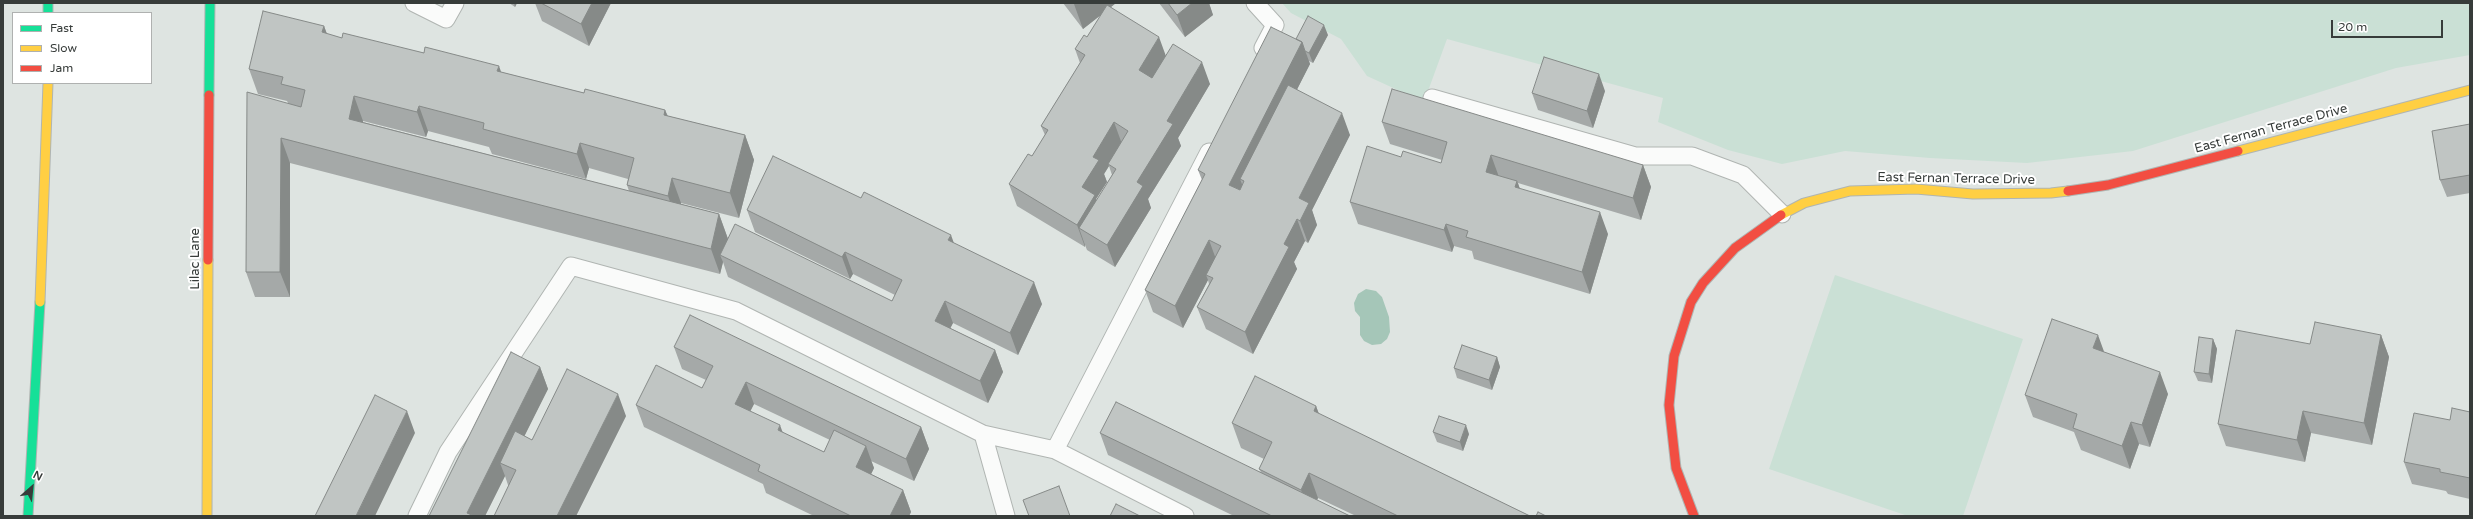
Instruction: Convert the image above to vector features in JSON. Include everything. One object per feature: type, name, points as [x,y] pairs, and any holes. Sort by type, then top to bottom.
[{"type":"main road","name":"Lilac Lane","points":[[207,516],[210,3]]},
{"type":"main road","points":[[28,516],[44,231],[48,84]]},
{"type":"main road","name":"East Fernan Terrace Drive","points":[[1694,516],[1676,468],[1669,405],[1674,356],[1691,302],[1703,283],[1735,248],[1782,214],[1822,197],[1850,191],[1916,189],[1973,194],[2051,193],[2108,185],[2470,90]]},
{"type":"lane","points":[[414,3],[446,19],[455,3]]},
{"type":"lane","points":[[1255,3],[1275,25],[1256,61]]},
{"type":"lane","points":[[1432,98],[1635,156],[1692,156],[1743,175],[1782,214]]},
{"type":"lane","points":[[1055,450],[1216,138]]},
{"type":"lane","points":[[417,516],[448,452],[571,266],[736,311],[983,434],[1055,450],[1185,516]]},
{"type":"lane","points":[[983,434],[1006,516]]},
{"type":"shaded area","points":[[1282,3],[2470,3],[2470,55],[2396,68],[2133,151],[2027,163],[1930,158],[1845,151],[1782,164],[1728,150],[1658,122],[1663,98],[1447,39],[1424,102],[1367,76],[1341,39],[1291,13]]},
{"type":"shaded area","points":[[1835,275],[2023,339],[1963,516],[1908,516],[1769,469]]},
{"type":"shaded area","points":[[1366,289],[1376,291],[1382,297],[1389,317],[1390,332],[1387,339],[1381,344],[1372,345],[1364,341],[1360,335],[1360,317],[1355,311],[1354,303],[1358,294]]},
{"type":"building","points":[[541,3],[592,3],[581,24]]},
{"type":"building","points":[[1168,3],[1192,3],[1177,15]]},
{"type":"building","points":[[1107,5],[1159,37],[1139,70],[1152,78],[1173,44],[1202,62],[1167,121],[1173,124],[1137,182],[1143,186],[1107,245],[1079,228],[1116,169],[1108,164],[1128,131],[1114,122],[1093,157],[1099,160],[1082,187],[1095,195],[1077,225],[1009,184],[1028,154],[1032,156],[1048,130],[1041,126],[1085,55],[1075,49],[1084,35],[1087,37]]},
{"type":"building","points":[[263,11],[324,26],[322,32],[342,38],[343,33],[424,53],[425,47],[499,66],[497,71],[584,93],[585,89],[665,110],[664,115],[745,135],[730,193],[672,178],[668,196],[627,185],[634,158],[580,143],[577,154],[483,129],[484,123],[419,106],[417,112],[354,96],[349,119],[719,214],[711,249],[281,138],[280,272],[246,272],[247,92],[301,107],[305,90],[281,84],[283,77],[249,69]]},
{"type":"building","points":[[1308,16],[1324,25],[1309,53],[1305,51],[1302,42],[1296,39]]},
{"type":"building","points":[[1271,27],[1302,42],[1229,185],[1240,190],[1244,181],[1240,179],[1288,85],[1342,113],[1299,198],[1309,203],[1300,221],[1297,219],[1284,244],[1289,247],[1245,332],[1197,307],[1213,278],[1206,275],[1221,246],[1209,240],[1175,306],[1145,290],[1205,174],[1198,170]]},
{"type":"building","points":[[1544,57],[1599,74],[1587,111],[1532,93]]},
{"type":"building","points":[[1392,89],[1643,165],[1633,198],[1491,155],[1486,172],[1517,181],[1515,187],[1600,212],[1582,272],[1466,237],[1468,231],[1446,224],[1444,230],[1350,202],[1367,146],[1401,157],[1403,151],[1441,163],[1447,142],[1382,122]]},
{"type":"building","points":[[2470,124],[2470,175],[2440,180],[2432,131]]},
{"type":"building","points":[[773,156],[861,198],[864,192],[951,235],[948,240],[1034,282],[1010,333],[945,301],[935,321],[995,350],[980,381],[720,255],[735,224],[892,301],[902,280],[845,252],[842,257],[747,210]]},
{"type":"building","points":[[690,315],[921,427],[906,459],[746,382],[735,404],[780,425],[778,430],[824,452],[834,430],[866,446],[856,467],[903,490],[890,516],[851,516],[758,471],[760,465],[636,405],[656,365],[702,388],[713,366],[674,347]]},
{"type":"building","points":[[2052,319],[2098,335],[2093,348],[2160,372],[2142,425],[2131,422],[2122,446],[2073,428],[2077,414],[2025,395]]},
{"type":"building","points":[[2315,322],[2381,335],[2364,423],[2303,411],[2297,440],[2218,424],[2236,330],[2310,344]]},
{"type":"building","points":[[2199,337],[2213,339],[2209,374],[2194,372]]},
{"type":"building","points":[[1462,345],[1497,357],[1489,380],[1454,368]]},
{"type":"building","points":[[511,352],[540,367],[467,513],[474,516],[429,516]]},
{"type":"building","points":[[567,369],[618,394],[557,516],[494,516],[516,470],[500,463],[515,431],[532,440]]},
{"type":"building","points":[[1255,376],[1316,406],[1314,411],[1530,516],[1398,516],[1309,473],[1301,490],[1259,469],[1272,442],[1232,423]]},
{"type":"building","points":[[375,395],[407,411],[356,516],[315,516]]},
{"type":"building","points":[[1116,402],[1350,516],[1272,516],[1100,433]]},
{"type":"building","points":[[2452,408],[2470,412],[2470,478],[2440,472],[2440,469],[2404,462],[2414,413],[2450,420]]},
{"type":"building","points":[[1439,416],[1466,425],[1460,442],[1433,432]]},
{"type":"building","points":[[1059,486],[1070,516],[1029,516],[1023,500]]},
{"type":"building","points":[[1116,504],[1140,516],[1110,516]]},
{"type":"building","points":[[1538,512],[1546,516],[1536,516]]},
{"type":"traffic: fast","points":[[48,3],[48,12]]},
{"type":"traffic: fast","points":[[209,95],[210,3]]},
{"type":"traffic: fast","points":[[28,516],[40,302]]},
{"type":"traffic: slow","points":[[40,302],[48,84]]},
{"type":"traffic: slow","points":[[2238,151],[2470,90]]},
{"type":"traffic: slow","points":[[1781,215],[1804,203],[1850,191],[1916,189],[1973,194],[2051,193],[2068,191]]},
{"type":"traffic: slow","points":[[207,516],[208,260]]},
{"type":"traffic: jam","points":[[208,260],[209,95]]},
{"type":"traffic: jam","points":[[2068,191],[2108,185],[2238,151]]},
{"type":"traffic: jam","points":[[1694,516],[1676,468],[1669,405],[1674,356],[1691,302],[1703,283],[1735,248],[1781,215]]}]
